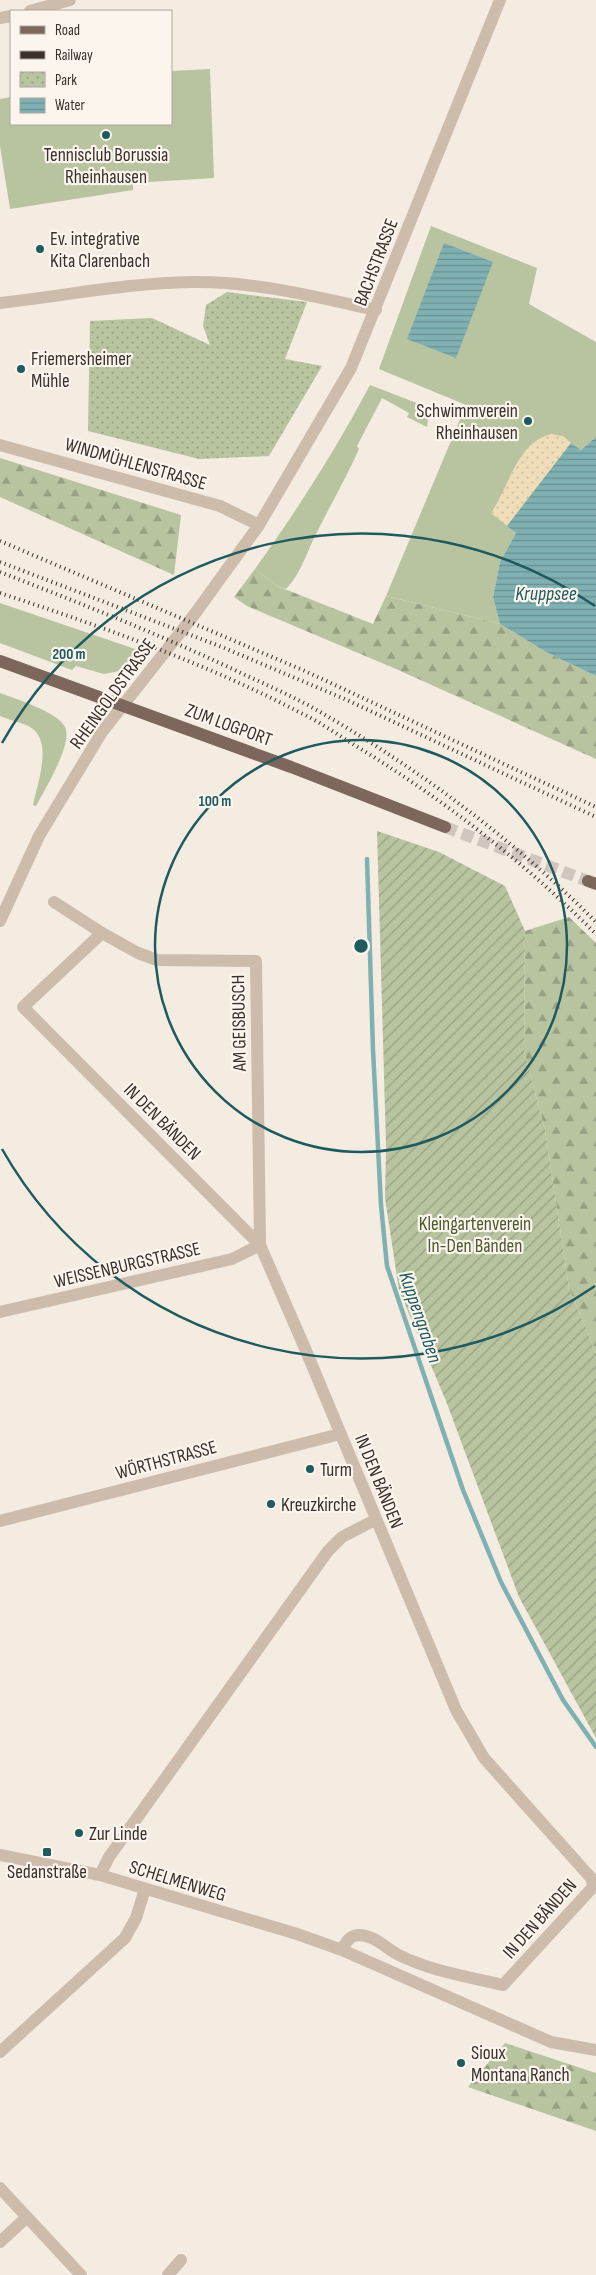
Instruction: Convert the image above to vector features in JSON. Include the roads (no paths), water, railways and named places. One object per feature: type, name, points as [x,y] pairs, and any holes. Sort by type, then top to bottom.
[{"type":"main road","name":"ZUM LOGPORT","points":[[0,660],[445,827]]},
{"type":"street","points":[[33,7],[70,0]]},
{"type":"street","name":"BACHSTRASSE","points":[[259,525],[351,368],[500,0]]},
{"type":"street","points":[[0,303],[138,284],[194,282],[274,288],[376,310]]},
{"type":"street","name":"WINDMÜHLENSTRASSE","points":[[0,444],[220,506],[259,525]]},
{"type":"street","name":"RHEINGOLDSTRASSE","points":[[0,921],[39,836],[102,732],[194,615],[259,525]]},
{"type":"street","name":"AM GEISBUSCH","points":[[54,902],[102,933],[138,953],[157,960],[256,961],[260,1244]]},
{"type":"street","name":"IN DEN BÄNDEN","points":[[102,933],[23,1007],[260,1244],[456,1710],[484,1758],[592,1879],[593,1887],[503,1986],[411,1961],[372,1937],[358,1935],[351,1937],[347,1940],[342,1950]]},
{"type":"street","name":"WEISSENBURGSTRASSE","points":[[0,1312],[232,1259],[260,1244]]},
{"type":"street","name":"WÖRTHSTRASSE","points":[[0,1521],[340,1434]]},
{"type":"street","points":[[100,1876],[114,1851],[328,1551],[342,1537],[375,1520]]},
{"type":"street","name":"SCHELMENWEG","points":[[0,1855],[100,1876],[342,1950],[551,2042],[596,2050]]},
{"type":"street","points":[[0,2052],[125,1938],[136,1918],[145,1889]]},
{"type":"street","points":[[0,2188],[81,2275]]},
{"type":"street","points":[[0,2242],[28,2217]]},
{"type":"street","points":[[168,2275],[181,2260]]},
{"type":"water","points":[[444,243],[493,262],[456,358],[407,339]]},
{"type":"water","name":"Kruppsee","points":[[596,437],[596,676],[546,652],[500,624],[493,597],[500,562],[516,533],[507,526],[571,443],[581,450]]},
{"type":"waterway","name":"Kuppengraben","points":[[367,859],[373,1050],[381,1205],[387,1266],[463,1490],[501,1582],[563,1700],[596,1747]]},
{"type":"tunnel","points":[[445,827],[588,881]]},
{"type":"railway","points":[[0,541],[305,671],[596,807]]},
{"type":"railway","points":[[0,562],[222,647],[347,700],[596,817]]},
{"type":"railway","points":[[0,572],[153,633],[308,705],[385,752],[459,804],[530,861],[596,922]]},
{"type":"railway","points":[[0,593],[77,619],[191,662],[315,720],[388,766],[482,833],[569,907],[596,934]]},
{"type":"place","name":"Tennisclub Borussia Rheinhausen","points":[[106,135]]},
{"type":"place","name":"Ev. integrative Kita Clarenbach","points":[[40,249]]},
{"type":"place","name":"Friemersheimer Mühle","points":[[21,369]]},
{"type":"place","name":"Schwimmverein Rheinhausen","points":[[528,421]]},
{"type":"place","name":"Turm","points":[[310,1469]]},
{"type":"place","name":"Kreuzkirche","points":[[271,1504]]},
{"type":"place","name":"Zur Linde","points":[[79,1833]]},
{"type":"place","name":"Sedanstraße","points":[[47,1852]]},
{"type":"place","name":"Sioux Montana Ranch","points":[[461,2063]]},
{"type":"park label","name":"Kleingartenverein In-Den Bänden","points":[[475,1234]]}]
